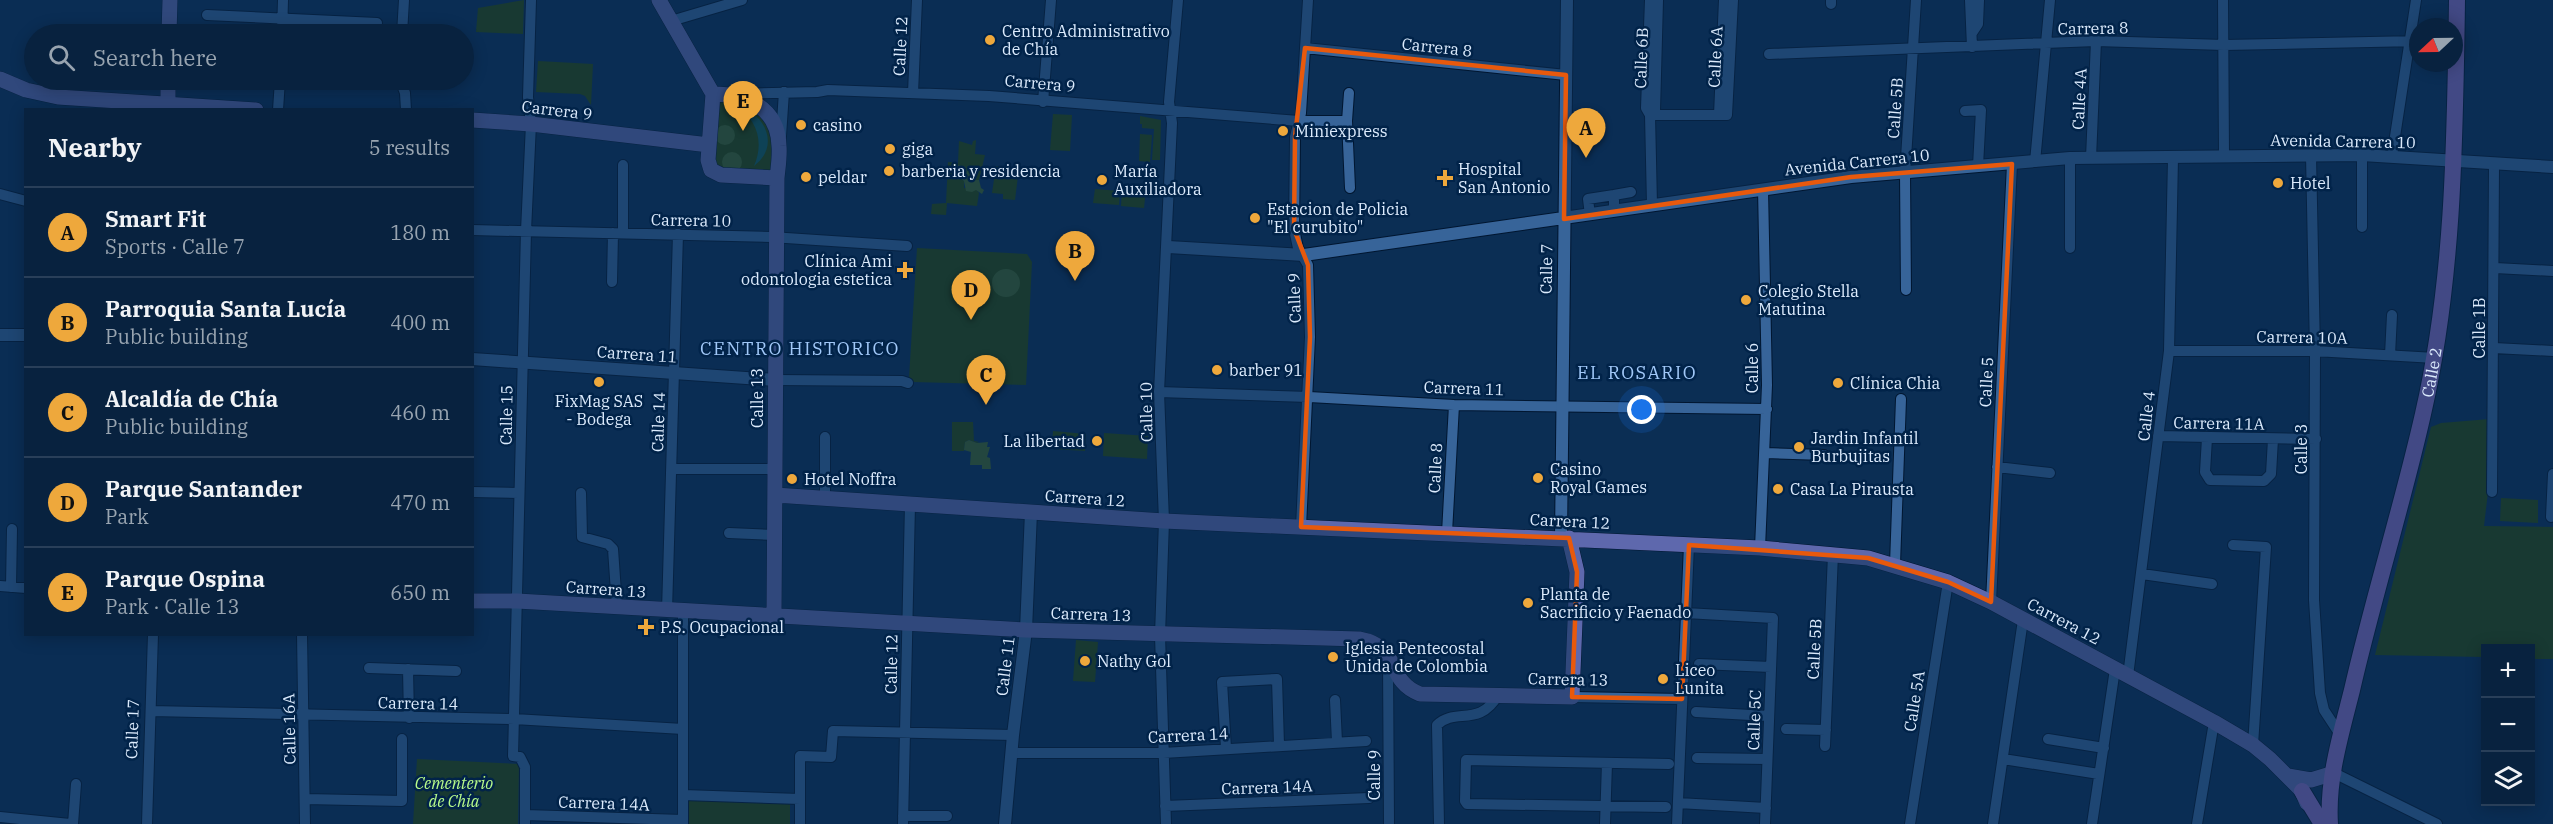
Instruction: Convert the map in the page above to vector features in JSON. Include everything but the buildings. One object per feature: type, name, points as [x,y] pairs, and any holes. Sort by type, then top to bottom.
[{"type":"main road","points":[[169,24],[170,0]]},
{"type":"main road","points":[[659,0],[713,93],[708,160],[711,170],[721,175],[777,178]]},
{"type":"main road","name":"Calle 2","points":[[2456,18],[2457,0]]},
{"type":"main road","name":"Calle 2","points":[[2334,773],[2341,736],[2423,416],[2435,358],[2446,277],[2454,72]]},
{"type":"main road","points":[[0,80],[24,89]]},
{"type":"main road","points":[[26,90],[58,97],[197,108]]},
{"type":"main road","points":[[168,90],[168,107]]},
{"type":"main road","name":"Calle 13","points":[[713,93],[731,94],[752,100],[763,110],[775,128],[780,144],[776,237],[774,616]]},
{"type":"main road","name":"Carrera 9","points":[[474,120],[531,124],[709,145]]},
{"type":"main road","name":"Carrera 12","points":[[775,495],[1164,521],[1760,548],[1868,558],[1948,582],[1991,602],[2253,745],[2302,791]]},
{"type":"main road","name":"Calle 7","points":[[1565,538],[1576,572],[1572,697]]},
{"type":"main road","name":"Carrera 13","points":[[474,602],[517,601],[1026,630],[1359,639],[1373,642],[1388,654],[1400,679],[1414,691],[1428,695],[1572,697]]},
{"type":"main road","points":[[2288,776],[2311,780],[2334,773]]},
{"type":"main road","points":[[2330,824],[2334,773]]},
{"type":"main road","points":[[2334,773],[2340,824]]},
{"type":"main road","points":[[2302,791],[2316,824]]},
{"type":"main road","points":[[2302,791],[2322,824]]},
{"type":"street","points":[[283,24],[284,0]]},
{"type":"street","points":[[403,24],[404,0]]},
{"type":"street","name":"Calle 15","points":[[525,819],[525,767],[520,758],[513,756],[522,363],[531,124],[528,97],[531,0]]},
{"type":"street","points":[[671,21],[742,0]]},
{"type":"street","name":"Calle 12","points":[[913,93],[917,0]]},
{"type":"street","points":[[1043,102],[1051,0]]},
{"type":"street","name":"Calle 10","points":[[1166,824],[1160,635],[1164,521],[1159,392],[1173,123],[1169,102],[1178,0]]},
{"type":"street","name":"Calle 9","points":[[1301,527],[1309,397],[1308,265],[1298,248],[1294,229],[1295,137],[1299,121],[1308,0]]},
{"type":"street","name":"Calle 7","points":[[1565,538],[1562,407],[1567,0]]},
{"type":"street","name":"Calle 6B","points":[[1650,0],[1646,108],[1650,115],[1652,206]]},
{"type":"street","name":"Calle 6B","points":[[1650,115],[1655,111],[1658,0]]},
{"type":"street","name":"Calle 6A","points":[[1723,115],[1724,0]]},
{"type":"street","name":"Calle 6A","points":[[1723,115],[1732,0]]},
{"type":"street","name":"Calle 5B","points":[[1906,290],[1905,174],[1916,0]]},
{"type":"street","points":[[1970,0],[1969,22],[1972,47]]},
{"type":"street","points":[[1972,33],[1978,24],[1979,0]]},
{"type":"street","points":[[2035,162],[2044,43],[2050,0]]},
{"type":"street","points":[[2223,0],[2224,156]]},
{"type":"street","points":[[2415,18],[2416,0]]},
{"type":"street","points":[[207,15],[377,23]]},
{"type":"street","name":"Carrera 8","points":[[1769,54],[2096,41],[2224,45],[2409,41]]},
{"type":"street","name":"Calle 4A","points":[[2091,158],[2096,41]]},
{"type":"street","name":"Carrera 8","points":[[1305,48],[1566,75]]},
{"type":"street","points":[[2392,156],[2409,67]]},
{"type":"street","points":[[278,108],[279,90]]},
{"type":"street","points":[[404,90],[406,108]]},
{"type":"street","name":"Carrera 9","points":[[731,94],[828,90],[989,96],[1299,121],[1347,121]]},
{"type":"street","name":"Calle 13","points":[[780,144],[784,92]]},
{"type":"street","points":[[1349,93],[1347,121],[1350,188]]},
{"type":"street","points":[[1965,111],[1982,110],[1978,166]]},
{"type":"street","points":[[1650,115],[1723,115]]},
{"type":"street","points":[[2362,155],[2362,227]]},
{"type":"street","name":"Avenida Carrera 10","points":[[1168,247],[1304,255],[1851,177],[2070,158],[2362,155],[2553,167]]},
{"type":"street","name":"Calle 3","points":[[2311,156],[2316,439],[2314,600],[2320,693],[2324,710],[2341,736]]},
{"type":"street","points":[[2070,158],[2070,248]]},
{"type":"street","name":"Calle 4","points":[[2092,824],[2104,748],[2142,574],[2169,351],[2173,158]]},
{"type":"street","name":"Calle 5","points":[[1991,602],[2012,164]]},
{"type":"street","name":"Calle 1B","points":[[2492,492],[2494,164]]},
{"type":"street","points":[[612,282],[623,165]]},
{"type":"street","name":"Calle 6","points":[[1760,548],[1767,409],[1763,189]]},
{"type":"street","points":[[1590,215],[1588,199],[1631,192]]},
{"type":"street","points":[[0,194],[24,200]]},
{"type":"street","points":[[1614,195],[1614,211]]},
{"type":"street","name":"Carrera 10","points":[[474,230],[776,237],[907,246]]},
{"type":"street","name":"Calle 14","points":[[667,610],[678,234]]},
{"type":"street","points":[[2495,268],[2553,271]]},
{"type":"street","points":[[2390,355],[2392,315]]},
{"type":"street","points":[[0,334],[24,335]]},
{"type":"street","points":[[2494,348],[2553,351]]},
{"type":"street","name":"Carrera 10A","points":[[2169,351],[2315,351],[2435,358]]},
{"type":"street","name":"Carrera 11","points":[[474,360],[775,380],[902,381],[908,383]]},
{"type":"street","name":"Carrera 11","points":[[1159,392],[1454,405],[1767,409]]},
{"type":"street","points":[[1894,564],[1901,399]]},
{"type":"street","name":"Calle 8","points":[[1447,533],[1454,405]]},
{"type":"street","name":"Carrera 11A","points":[[2158,436],[2316,439]]},
{"type":"street","points":[[825,437],[825,499]]},
{"type":"street","points":[[2207,438],[2205,472],[2210,480],[2264,481],[2271,474],[2273,439]]},
{"type":"street","points":[[1766,453],[1824,455]]},
{"type":"street","points":[[1997,467],[2050,473]]},
{"type":"street","points":[[671,469],[775,469]]},
{"type":"street","points":[[2551,517],[2553,474]]},
{"type":"street","points":[[474,492],[519,493]]},
{"type":"street","points":[[580,493],[582,537],[608,543],[613,549],[616,607]]},
{"type":"street","name":"Calle 12","points":[[903,820],[910,504]]},
{"type":"street","name":"Calle 11","points":[[1005,824],[1012,735],[1026,630],[1031,512]]},
{"type":"street","points":[[12,529],[6,587],[24,588]]},
{"type":"street","points":[[729,533],[774,535]]},
{"type":"street","points":[[1677,824],[1689,545]]},
{"type":"street","points":[[2233,545],[2266,547],[2253,745]]},
{"type":"street","name":"Calle 5B","points":[[1825,746],[1833,554]]},
{"type":"street","points":[[2142,574],[2212,584]]},
{"type":"street","name":"Calle 5A","points":[[1910,824],[1948,582]]},
{"type":"street","points":[[683,611],[683,822]]},
{"type":"street","name":"Calle 5C","points":[[1686,613],[1773,618],[1765,824]]},
{"type":"street","points":[[1993,824],[2023,620]]},
{"type":"street","name":"Calle 17","points":[[147,824],[153,636]]},
{"type":"street","name":"Calle 16A","points":[[302,636],[305,824]]},
{"type":"street","name":"Calle 9","points":[[1388,654],[1389,824]]},
{"type":"street","points":[[1699,664],[1771,667]]},
{"type":"street","points":[[369,668],[456,671]]},
{"type":"street","points":[[408,669],[409,718]]},
{"type":"street","points":[[1226,748],[1222,682],[1277,679],[1279,745]]},
{"type":"street","points":[[1439,824],[1437,725],[1445,719],[1479,714],[1487,710],[1498,695]]},
{"type":"street","name":"Carrera 13","points":[[1572,697],[1682,699]]},
{"type":"street","points":[[1335,700],[1337,742]]},
{"type":"street","name":"Carrera 14","points":[[151,711],[514,719],[683,729]]},
{"type":"street","points":[[1696,712],[1769,716]]},
{"type":"street","points":[[2198,824],[2214,722]]},
{"type":"street","points":[[1786,729],[1826,730]]},
{"type":"street","points":[[800,824],[800,756],[831,757],[833,731],[1012,735]]},
{"type":"street","points":[[305,799],[402,801],[402,739]]},
{"type":"street","points":[[2048,740],[2104,748]]},
{"type":"street","name":"Carrera 14","points":[[1011,753],[1163,753],[1366,741]]},
{"type":"street","points":[[1697,758],[1767,759]]},
{"type":"street","points":[[2003,759],[2099,774]]},
{"type":"street","points":[[1666,807],[1466,803],[1466,760],[1669,764]]},
{"type":"street","points":[[1605,824],[1607,763]]},
{"type":"street","points":[[2334,773],[2437,824]]},
{"type":"street","points":[[0,817],[72,824],[76,784]]},
{"type":"street","points":[[683,795],[800,799]]},
{"type":"street","name":"Carrera 14A","points":[[1165,806],[1369,798]]},
{"type":"street","points":[[1678,803],[1766,808]]},
{"type":"street","points":[[903,820],[948,816]]},
{"type":"street","name":"Carrera 14A","points":[[525,819],[683,822]]},
{"type":"highlighted area","points":[[1305,48],[1566,75],[1564,219],[1851,177],[2012,164],[1991,602],[1948,582],[1868,558],[1689,545],[1682,699],[1572,697],[1577,572],[1569,538],[1301,527],[1310,337],[1308,265],[1294,229],[1295,137]]},
{"type":"green space","points":[[524,0],[523,34],[476,32],[478,8]]},
{"type":"green space","points":[[538,61],[593,64],[591,105],[585,96],[580,94],[536,92]]},
{"type":"green space","points":[[717,96],[739,98],[772,127],[772,175],[727,173],[711,162]]},
{"type":"green space","points":[[1053,114],[1072,115],[1070,151],[1050,150]]},
{"type":"green space","points":[[1140,116],[1161,120],[1160,160],[1152,160],[1154,129],[1142,128]]},
{"type":"green space","points":[[725,125],[732,128],[735,135],[732,142],[725,145],[718,142],[715,135],[718,128]]},
{"type":"green space","points":[[1140,134],[1152,135],[1150,162],[1139,161]]},
{"type":"green space","points":[[976,140],[975,154],[985,155],[979,180],[972,181],[957,166],[957,175],[964,181],[964,188],[976,189],[979,193],[977,206],[947,203],[946,215],[931,214],[932,204],[946,203],[948,162],[958,163],[959,141],[972,145]]},
{"type":"green space","points":[[732,152],[739,155],[742,162],[739,169],[732,172],[725,169],[722,162],[725,155]]},
{"type":"green space","points":[[957,165],[965,167],[973,180],[979,180],[984,190],[982,194],[976,190],[966,191],[964,181],[957,175]]},
{"type":"green space","points":[[996,166],[1019,168],[1015,200],[1003,199],[1003,194],[992,193]]},
{"type":"green space","points":[[1122,188],[1146,189],[1144,208],[1121,206]]},
{"type":"green space","points":[[1095,189],[1120,191],[1119,205],[1093,203]]},
{"type":"green space","points":[[917,248],[1027,254],[1032,262],[1026,385],[913,382],[909,378]]},
{"type":"green space","points":[[1006,269],[1016,273],[1020,283],[1016,293],[1006,297],[996,293],[992,283],[996,273]]},
{"type":"green space","points":[[2490,419],[2488,492],[2484,526],[2553,527],[2553,659],[2535,659],[2535,644],[2481,644],[2481,657],[2375,655],[2431,427],[2441,423]]},
{"type":"green space","points":[[952,422],[973,422],[974,441],[979,442],[977,443],[969,440],[965,442],[964,451],[952,451]]},
{"type":"green space","points":[[1053,431],[1086,434],[1085,451],[1052,449]]},
{"type":"green space","points":[[1104,433],[1148,436],[1147,459],[1103,456]]},
{"type":"green space","points":[[969,440],[977,443],[988,442],[987,447],[990,447],[987,457],[990,458],[991,469],[982,469],[982,465],[970,465],[971,452],[964,450],[965,442]]},
{"type":"green space","points":[[2501,498],[2538,500],[2538,523],[2500,521]]},
{"type":"green space","name":"Nathy Gol","points":[[1076,640],[1098,642],[1095,682],[1073,681]]},
{"type":"green space","name":"Cementerio de Chía","points":[[417,759],[519,764],[518,824],[413,824]]},
{"type":"green space","points":[[689,800],[790,803],[790,824],[689,824]]},
{"type":"shaded area","points":[[736,106],[755,115],[762,122],[766,131],[767,149],[754,166],[758,149],[757,133],[750,118]]},
{"type":"place","name":"Centro Administrativo de Chía","points":[[990,40]]},
{"type":"place","name":"casino","points":[[801,125]]},
{"type":"place","name":"Parque Ospina","points":[[743,131]]},
{"type":"place","name":"Miniexpress","points":[[1283,131]]},
{"type":"place","name":"giga","points":[[890,149]]},
{"type":"place","name":"Smart Fit","points":[[1586,158]]},
{"type":"place","name":"barberia y residencia","points":[[889,171]]},
{"type":"place","name":"peldar","points":[[806,177]]},
{"type":"place","name":"Hospital San Antonio","points":[[1445,178]]},
{"type":"place","name":"María Auxiliadora","points":[[1102,180]]},
{"type":"place","name":"Hotel","points":[[2278,183]]},
{"type":"place","name":"Estacion de Policia \"El curubito\"","points":[[1255,218]]},
{"type":"place","name":"Clínica Ami odontologia estetica","points":[[905,270]]},
{"type":"place","name":"Parroquia Santa Lucía","points":[[1075,281]]},
{"type":"place","name":"Colegio Stella Matutina","points":[[1746,300]]},
{"type":"place","name":"Parque Santander","points":[[971,320]]},
{"type":"place","name":"barber 91","points":[[1217,370]]},
{"type":"place","name":"FixMag SAS - Bodega","points":[[599,382]]},
{"type":"place","name":"Clínica Chia","points":[[1838,383]]},
{"type":"place","name":"Alcaldía de Chía","points":[[986,405]]},
{"type":"place","name":"La libertad","points":[[1097,441]]},
{"type":"place","name":"Jardin Infantil Burbujitas","points":[[1799,447]]},
{"type":"place","name":"Casino Royal Games","points":[[1538,478]]},
{"type":"place","name":"Hotel Noffra","points":[[792,479]]},
{"type":"place","name":"Casa La Pirausta","points":[[1778,489]]},
{"type":"place","name":"Planta de Sacrificio y Faenado","points":[[1528,603]]},
{"type":"place","name":"P.S. Ocupacional","points":[[646,627]]},
{"type":"place","name":"Iglesia Pentecostal Unida de Colombia","points":[[1333,657]]},
{"type":"place","name":"Nathy Gol","points":[[1085,661]]},
{"type":"place","name":"Liceo Lunita","points":[[1663,679]]},
{"type":"district","name":"CENTRO HISTORICO","points":[[800,348]]},
{"type":"district","name":"EL ROSARIO","points":[[1637,372]]}]
